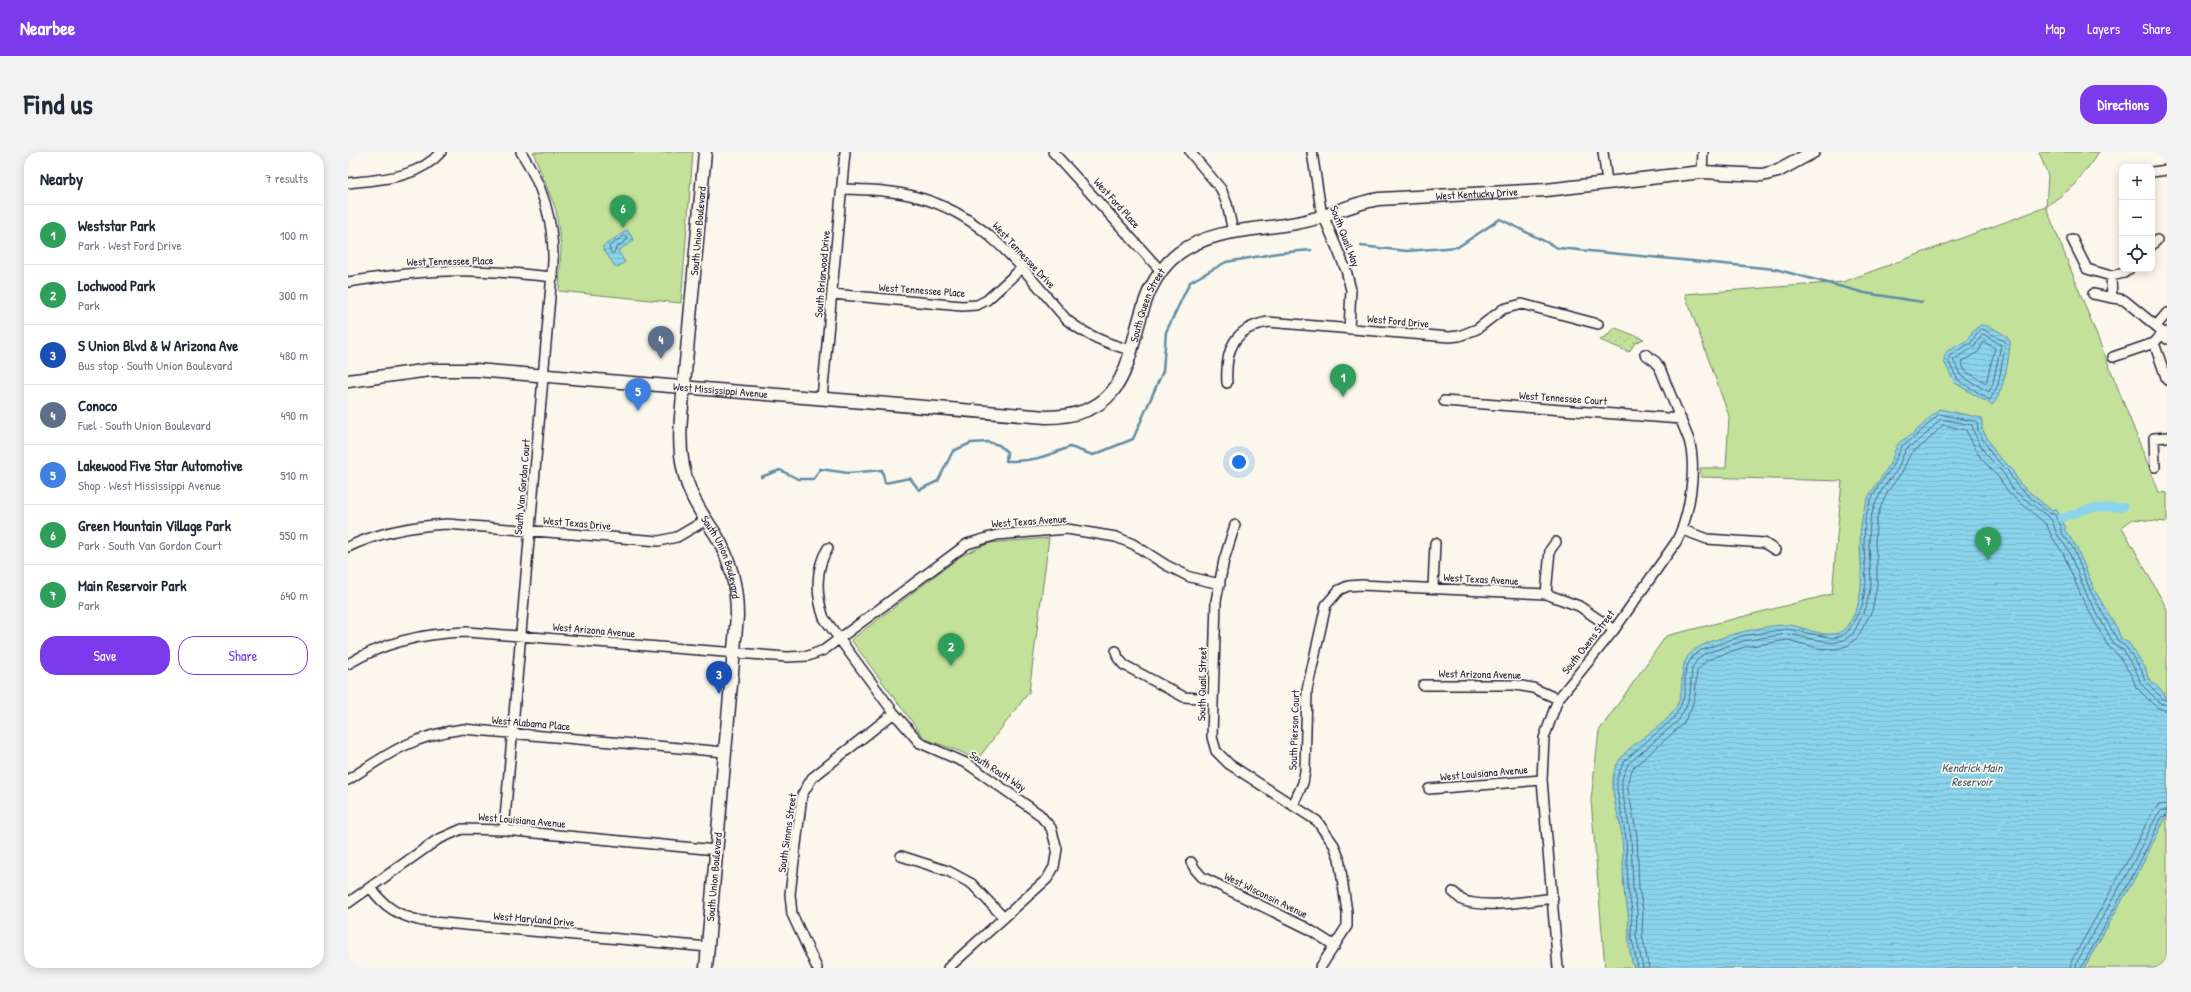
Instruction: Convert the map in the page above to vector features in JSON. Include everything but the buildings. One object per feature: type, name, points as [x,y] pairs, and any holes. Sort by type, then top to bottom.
[{"type":"street","points":[[348,183],[398,176],[417,171],[429,164],[441,152]]},
{"type":"street","name":"South Van Gordon Court","points":[[504,830],[544,375],[553,247],[547,207],[537,180],[521,152]]},
{"type":"street","name":"South Union Boulevard","points":[[705,152],[680,433],[681,459],[691,493],[725,552],[734,579],[737,609],[706,968]]},
{"type":"street","name":"South Briarwood Drive","points":[[822,398],[845,152]]},
{"type":"street","name":"West Ford Place","points":[[1053,152],[1161,271]]},
{"type":"street","points":[[1190,152],[1221,189],[1227,204],[1233,232]]},
{"type":"street","name":"South Quail Way","points":[[1312,152],[1319,204],[1346,270],[1351,290],[1349,329]]},
{"type":"street","points":[[1603,152],[1607,182]]},
{"type":"street","points":[[1702,172],[1703,152]]},
{"type":"street","name":"West Kentucky Drive","points":[[1233,232],[1300,223],[1360,203],[1380,199],[1546,190],[1702,172],[1748,175],[1769,174],[1813,152]]},
{"type":"street","points":[[2155,172],[2167,170]]},
{"type":"street","name":"West Tennessee Drive","points":[[842,189],[898,193],[937,203],[981,227],[1022,268],[1076,327],[1107,344],[1131,350]]},
{"type":"street","name":"South Queen Street","points":[[1093,409],[1106,400],[1117,387],[1125,371],[1144,302],[1161,271],[1178,254],[1196,243],[1233,232]]},
{"type":"street","points":[[2072,239],[2086,269],[2110,276],[2125,272]]},
{"type":"street","name":"West Tennessee Place","points":[[832,294],[962,306],[978,305],[987,300],[1022,268]]},
{"type":"street","name":"West Tennessee Place","points":[[348,282],[402,274],[445,271],[488,272],[552,277]]},
{"type":"street","points":[[2110,276],[2112,298]]},
{"type":"street","points":[[2093,294],[2124,300],[2166,334],[2154,343],[2113,357]]},
{"type":"street","name":"West Ford Drive","points":[[1227,383],[1226,366],[1232,345],[1238,337],[1257,324],[1281,322],[1449,337],[1459,336],[1477,329],[1502,309],[1522,304],[1598,324]]},
{"type":"street","points":[[2156,326],[2167,313]]},
{"type":"street","points":[[2154,343],[2166,380]]},
{"type":"street","name":"South Owens Street","points":[[1558,968],[1542,780],[1544,738],[1558,699],[1614,630],[1676,542],[1683,530],[1690,496],[1692,451],[1661,371],[1656,362],[1645,354]]},
{"type":"street","name":"West Mississippi Avenue","points":[[348,381],[445,370],[544,375],[1046,417],[1076,416],[1093,409]]},
{"type":"street","name":"West Tennessee Court","points":[[1444,401],[1681,420]]},
{"type":"street","points":[[2154,467],[2154,438],[2167,437]]},
{"type":"street","name":"West Texas Drive","points":[[348,547],[390,532],[429,525],[447,524],[659,541],[678,537],[706,520]]},
{"type":"street","name":"South Quail Street","points":[[1235,524],[1216,601],[1212,737],[1216,751],[1228,764],[1293,805]]},
{"type":"street","name":"West Texas Avenue","points":[[838,639],[967,544],[997,535],[1068,529],[1116,537],[1133,544],[1166,565],[1190,577],[1220,584]]},
{"type":"street","points":[[1683,530],[1712,539],[1764,543],[1774,550]]},
{"type":"street","points":[[1546,594],[1550,550],[1556,542]]},
{"type":"street","points":[[1433,588],[1435,543]]},
{"type":"street","name":"South Routt Way","points":[[828,548],[820,565],[819,600],[824,618],[894,713],[920,743],[968,764],[1024,801],[1039,814],[1051,828],[1057,849],[1054,867],[1047,879],[948,968]]},
{"type":"street","name":"West Texas Avenue","points":[[1339,590],[1348,586],[1361,585],[1546,594],[1579,606],[1614,630]]},
{"type":"street","name":"South Pierson Court","points":[[1293,805],[1304,782],[1307,690],[1319,632],[1326,605],[1339,590]]},
{"type":"street","name":"West Arizona Avenue","points":[[348,664],[385,647],[432,635],[467,632],[521,635],[787,657],[808,656],[824,650],[838,639]]},
{"type":"street","points":[[1116,651],[1118,658],[1124,665],[1184,697],[1213,699]]},
{"type":"street","name":"West Arizona Avenue","points":[[1423,685],[1516,685],[1533,688],[1558,699]]},
{"type":"street","name":"South Simms Street","points":[[817,968],[792,914],[790,894],[802,795],[812,778],[894,713]]},
{"type":"street","name":"West Alabama Place","points":[[348,780],[387,753],[420,738],[463,729],[725,752]]},
{"type":"street","name":"West Louisiana Avenue","points":[[1428,789],[1542,780]]},
{"type":"street","points":[[1293,805],[1317,822],[1327,833],[1339,858],[1347,912],[1347,926],[1320,968]]},
{"type":"street","name":"West Louisiana Avenue","points":[[348,903],[437,840],[454,831],[472,828],[716,850]]},
{"type":"street","points":[[901,856],[948,871],[972,884],[1004,918]]},
{"type":"street","name":"West Wisconsin Avenue","points":[[1191,862],[1202,876],[1307,928],[1335,946]]},
{"type":"street","name":"West Maryland Drive","points":[[371,888],[382,902],[394,912],[422,921],[708,947]]},
{"type":"street","points":[[1453,892],[1461,899],[1471,902],[1498,903],[1553,898]]},
{"type":"green space","points":[[533,152],[693,152],[681,303],[559,291],[561,246],[556,210]]},
{"type":"green space","points":[[2039,152],[2099,152],[2076,184],[2046,207],[2048,176]]},
{"type":"green space","name":"Kendrick Main Reservoir","points":[[2046,207],[2159,492],[2167,493],[2167,522],[2133,519],[2122,527],[2167,609],[2167,958],[2158,968],[1605,968],[1591,800],[1599,731],[1666,636],[1832,594],[1842,481],[1701,477],[1700,468],[1726,468],[1729,416],[1685,294],[1843,282]]},
{"type":"green space","points":[[1613,327],[1644,339],[1635,343],[1629,352],[1600,340],[1609,334]]},
{"type":"green space","points":[[1049,538],[1029,692],[977,760],[959,751],[925,739],[851,640],[961,556],[989,543]]},
{"type":"water","points":[[627,230],[634,240],[618,251],[625,262],[616,268],[602,247]]},
{"type":"water","points":[[1981,325],[1997,330],[2010,341],[2009,356],[2003,384],[1996,400],[1992,405],[1955,383],[1944,362],[1947,351],[1968,340],[1974,330]]},
{"type":"water","name":"Kendrick Main Reservoir","points":[[1939,409],[1982,418],[1982,429],[1996,454],[2011,468],[2020,484],[2051,510],[2056,509],[2066,528],[2064,529],[2076,546],[2095,591],[2117,628],[2121,639],[2129,643],[2146,669],[2148,678],[2164,693],[2167,701],[2167,815],[2141,867],[2084,968],[1634,968],[1629,947],[1628,912],[1624,892],[1623,845],[1613,794],[1613,776],[1618,762],[1635,744],[1667,719],[1673,711],[1678,703],[1682,687],[1684,664],[1687,657],[1701,646],[1732,635],[1769,626],[1790,625],[1820,633],[1835,634],[1847,626],[1855,614],[1859,601],[1861,588],[1860,533],[1866,503],[1872,490],[1890,463],[1898,444],[1914,433]]},
{"type":"waterway","points":[[1361,246],[1407,251],[1458,247],[1500,219],[1558,248],[1775,269],[1865,293],[1922,302]]},
{"type":"waterway","points":[[761,477],[780,470],[798,479],[814,479],[820,469],[848,473],[882,470],[885,483],[910,478],[919,490],[938,481],[953,451],[971,443],[988,442],[999,445],[1007,452],[1006,461],[1016,461],[1039,458],[1070,447],[1093,455],[1133,439],[1163,371],[1166,332],[1190,282],[1226,262],[1278,253],[1311,250]]},
{"type":"waterway","points":[[2061,518],[2091,508],[2124,507]]},
{"type":"place","name":"Green Mountain Village Park","points":[[623,228]]},
{"type":"place","name":"Conoco","points":[[661,359]]},
{"type":"place","name":"Weststar Park","points":[[1343,397]]},
{"type":"place","name":"Lakewood Five Star Automotive","points":[[638,411]]},
{"type":"place","name":"Main Reservoir Park","points":[[1988,560]]},
{"type":"place","name":"Lochwood Park","points":[[951,666]]},
{"type":"place","name":"S Union Blvd & W Arizona Ave","points":[[719,694]]}]
